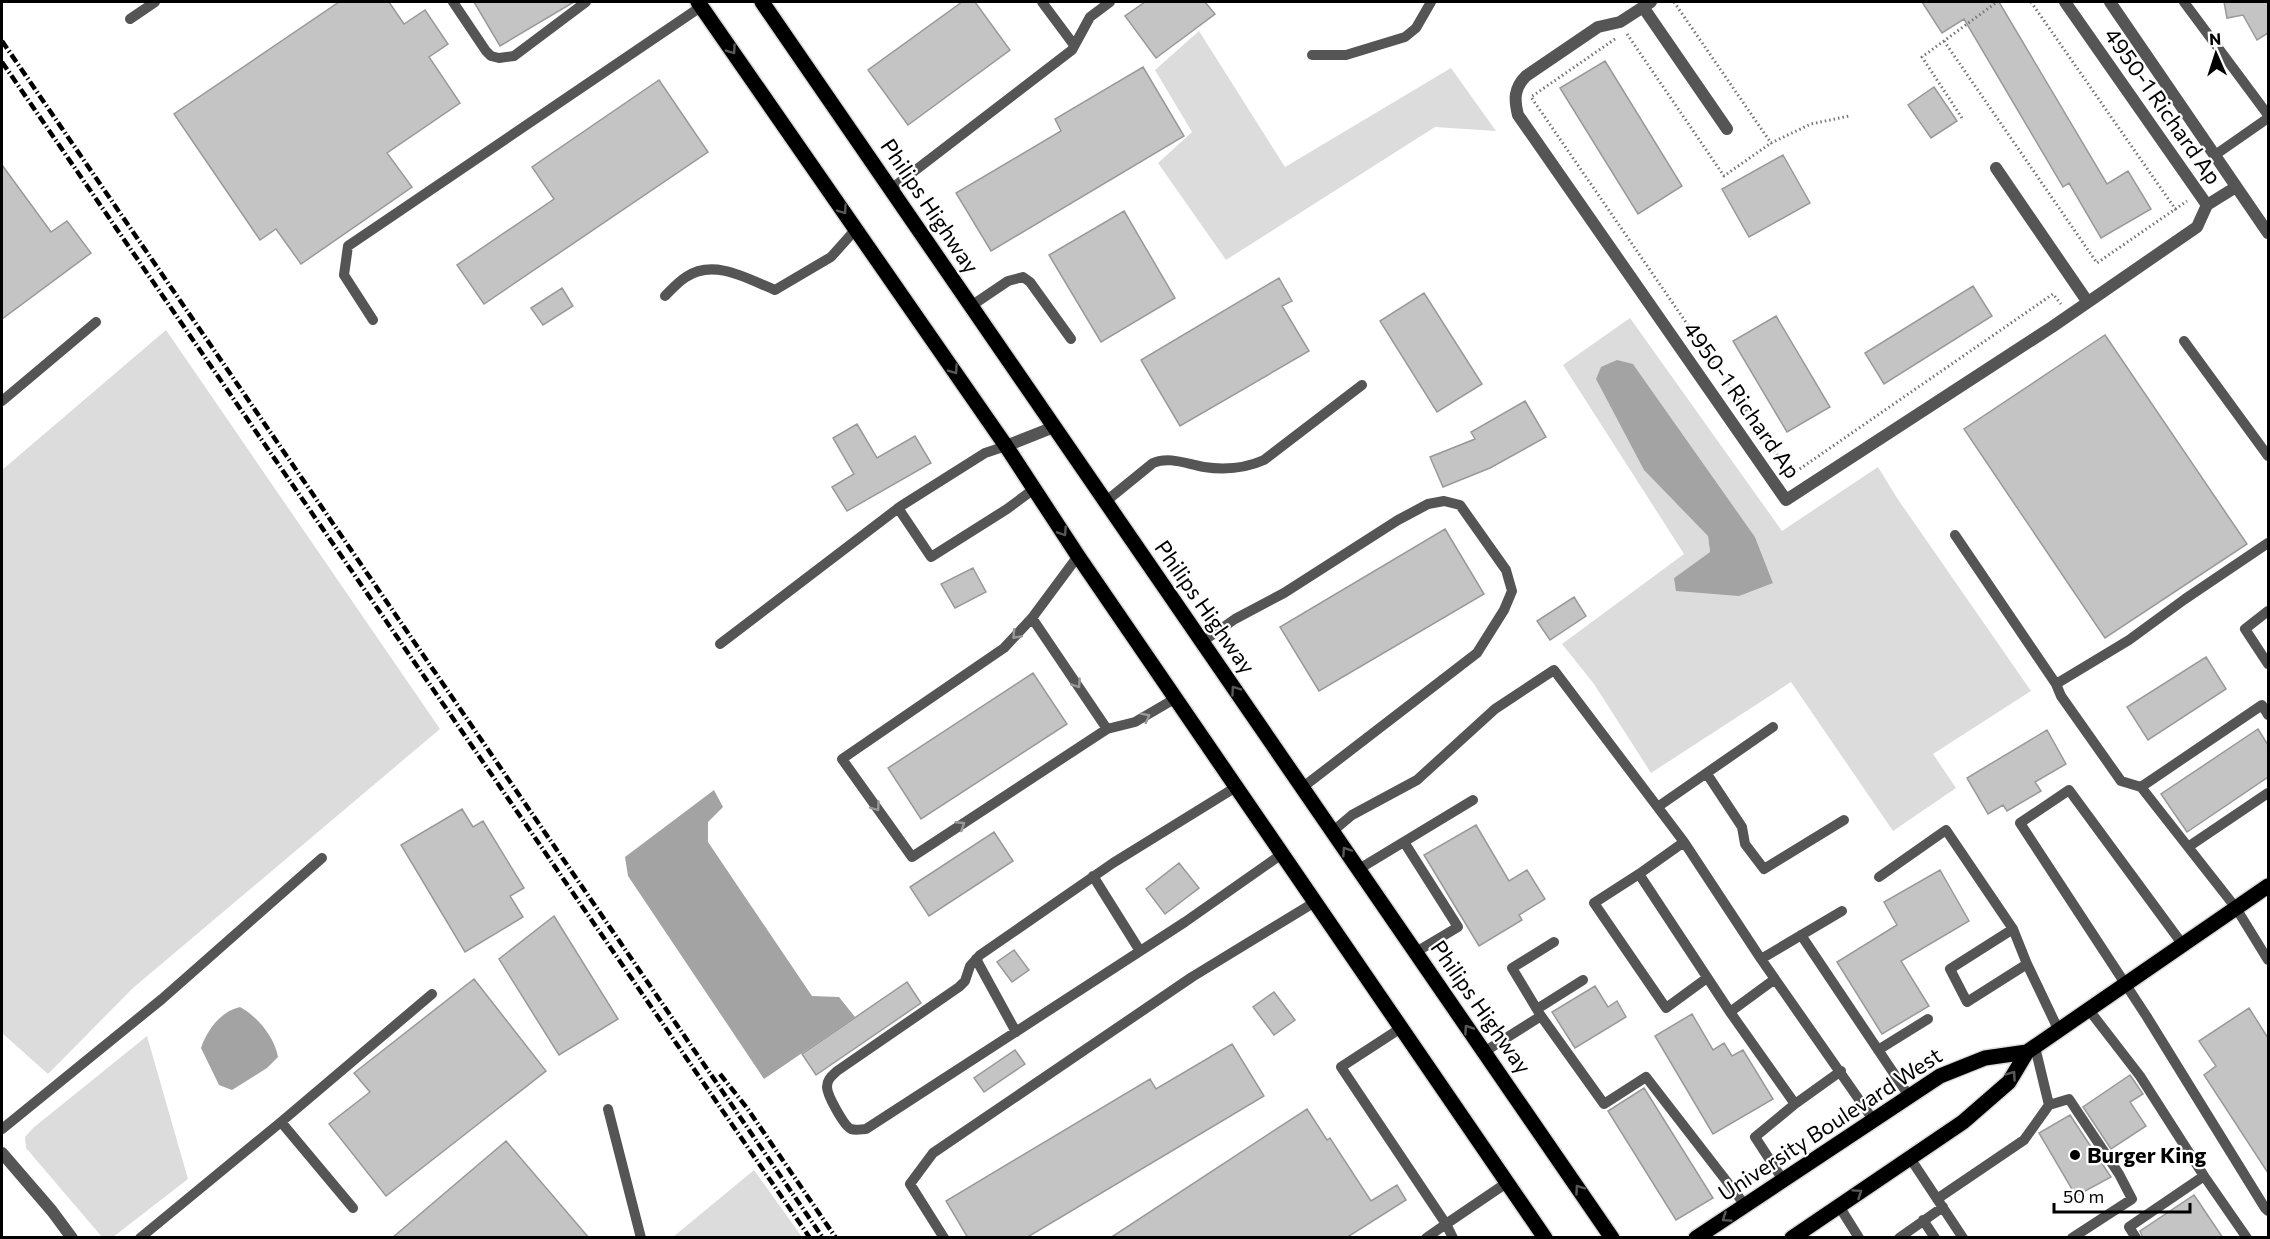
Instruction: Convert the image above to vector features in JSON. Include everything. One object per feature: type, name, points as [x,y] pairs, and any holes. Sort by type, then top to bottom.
[{"type":"main road","name":"Philips Highway","points":[[762,2],[1612,1238]]},
{"type":"main road","points":[[700,4],[1006,446],[1078,556],[1545,1238]]},
{"type":"main road","name":"University Boulevard West","points":[[1792,1238],[1963,1122],[2009,1082],[2031,1049],[2268,886]]},
{"type":"main road","name":"University Boulevard West","points":[[1696,1238],[1940,1076],[1985,1058],[2031,1049]]},
{"type":"street","name":"4950-1 Richard Ap","points":[[2065,2],[2207,205]]},
{"type":"street","points":[[2110,2],[2268,233]]},
{"type":"street","name":"4950-1 Richard Ap","points":[[1647,4],[1620,22],[1599,27],[1526,76],[1519,83],[1515,93],[1518,115],[1786,500],[2197,227],[2207,205],[2236,187]]},
{"type":"street","points":[[1647,4],[1727,129]]},
{"type":"street","points":[[1996,168],[2087,301]]},
{"type":"street","points":[[1006,446],[1054,427]]},
{"type":"street","points":[[4,1161],[52,1211],[72,1238]]},
{"type":"lane","points":[[130,19],[155,2]]},
{"type":"lane","points":[[453,2],[486,51],[491,56],[499,58],[514,56],[586,2]]},
{"type":"lane","points":[[1042,2],[1074,45]]},
{"type":"lane","points":[[891,189],[1072,50],[1090,16],[1110,2]]},
{"type":"lane","points":[[1312,55],[1346,55],[1405,38],[1416,28],[1431,2]]},
{"type":"lane","points":[[2184,2],[2268,117],[2215,155]]},
{"type":"lane","points":[[373,320],[344,275],[348,246],[700,4]]},
{"type":"lane","points":[[664,296],[687,276],[709,268],[738,275],[775,290],[831,257],[856,229]]},
{"type":"lane","points":[[971,306],[1008,281],[1023,277],[1030,282],[1071,339]]},
{"type":"lane","points":[[2,401],[96,322]]},
{"type":"lane","points":[[2184,341],[2268,456]]},
{"type":"lane","points":[[1105,502],[1159,461],[1174,460],[1204,467],[1226,468],[1253,465],[1264,460],[1362,385]]},
{"type":"lane","points":[[720,644],[898,508],[985,453],[1006,446]]},
{"type":"lane","points":[[898,508],[931,557],[1007,509],[1034,489]]},
{"type":"lane","points":[[1202,642],[1234,619],[1284,593],[1398,520],[1437,501],[1454,502],[1460,505],[1503,566],[1512,591],[1504,610],[1477,653],[1302,787]]},
{"type":"lane","points":[[1955,535],[2056,684],[2061,696],[2121,781],[2141,787],[2236,908],[2268,960]]},
{"type":"lane","points":[[2056,684],[2129,640],[2268,543]]},
{"type":"lane","points":[[1078,556],[1032,618],[1004,648],[842,759],[912,857],[1107,729],[1135,722],[1153,714],[1176,698]]},
{"type":"lane","points":[[2268,611],[2245,629],[2268,664]]},
{"type":"lane","points":[[1032,618],[1107,729]]},
{"type":"lane","points":[[1333,831],[1352,815],[1417,780],[1495,708],[1554,670],[1684,842],[1874,1121]]},
{"type":"lane","points":[[2141,787],[2262,705],[2268,715]]},
{"type":"lane","points":[[1659,807],[1773,727]]},
{"type":"lane","points":[[1707,774],[1742,827],[1745,844],[1764,868],[1844,820]]},
{"type":"lane","points":[[1236,787],[1093,876],[976,959],[970,966],[965,981],[959,987],[837,1071],[829,1079],[828,1095],[846,1125],[851,1129],[866,1129],[1140,951],[1282,854]]},
{"type":"lane","points":[[2182,945],[2069,790],[2020,823],[2126,984],[2268,1211]]},
{"type":"lane","points":[[2188,847],[2268,793]]},
{"type":"lane","points":[[1359,869],[1473,800]]},
{"type":"lane","points":[[1879,878],[1946,830],[2013,928],[2027,964],[2059,1030]]},
{"type":"lane","points":[[1404,842],[1458,927],[1416,952]]},
{"type":"lane","points":[[1684,842],[1594,903],[1666,1008],[1707,978]]},
{"type":"lane","points":[[2,1129],[162,999],[322,858]]},
{"type":"lane","points":[[1639,874],[1730,1012],[1795,1104]]},
{"type":"lane","points":[[1093,876],[1140,951]]},
{"type":"lane","points":[[944,1238],[910,1184],[933,1154],[1192,977],[1315,902]]},
{"type":"lane","points":[[1761,958],[1842,911]]},
{"type":"lane","points":[[2013,928],[1950,969],[1967,1002],[2027,964]]},
{"type":"lane","points":[[1801,935],[1909,1096]]},
{"type":"lane","points":[[1554,942],[1512,968],[1539,1013],[1604,1104],[1646,1077],[1745,1205]]},
{"type":"lane","points":[[976,959],[1016,1032]]},
{"type":"lane","points":[[1730,1012],[1776,979]]},
{"type":"lane","points":[[1484,1052],[1583,980]]},
{"type":"lane","points":[[140,1238],[432,994]]},
{"type":"lane","points":[[2089,1010],[2140,1076],[2247,1238]]},
{"type":"lane","points":[[1878,1050],[1928,1019]]},
{"type":"lane","points":[[1401,1028],[1341,1067],[1454,1238]]},
{"type":"lane","points":[[2031,1049],[2049,1105]]},
{"type":"lane","points":[[1783,1180],[1755,1137],[1795,1104],[1841,1071]]},
{"type":"lane","points":[[1899,1238],[1923,1220],[1940,1203],[2024,1140],[2049,1105],[2069,1100],[2120,1174],[2132,1199],[2072,1238]]},
{"type":"lane","points":[[608,1109],[641,1238]]},
{"type":"lane","points":[[281,1122],[353,1208]]},
{"type":"lane","points":[[1910,1158],[1963,1238]]},
{"type":"lane","points":[[2136,1238],[2128,1227],[2204,1176]]},
{"type":"lane","points":[[1426,1238],[1508,1182]]},
{"type":"lane","points":[[1839,1206],[1859,1238]]},
{"type":"lane","points":[[1923,1220],[1935,1238]]},
{"type":"path","points":[[1674,2],[1771,143]]},
{"type":"path","points":[[1962,118],[1922,57],[1997,2]]},
{"type":"path","points":[[2031,2],[2176,210]]},
{"type":"path","points":[[1626,32],[1724,176],[1771,143],[1810,124],[1849,116]]},
{"type":"path","points":[[1616,39],[1531,97],[1791,475],[2053,294],[2069,314]]},
{"type":"path","points":[[1944,41],[2097,263],[2199,194]]},
{"type":"shaded area","points":[[1199,31],[1285,167],[1451,68],[1496,131],[1435,127],[1226,260],[1158,163],[1192,132],[1155,70]]},
{"type":"shaded area","points":[[1630,318],[1782,531],[1878,467],[2031,691],[1933,754],[1956,788],[1893,831],[1791,682],[1651,773],[1594,684],[1562,644],[1684,554],[1563,365]],"holes":[[[1633,364],[1755,537],[1773,583],[1674,578],[1710,552],[1708,536]]]},
{"type":"shaded area","points":[[166,330],[440,729],[133,988],[48,1074],[2,1033],[2,470]]},
{"type":"shaded area","points":[[1617,360],[1633,364],[1755,537],[1773,583],[1739,596],[1676,591],[1674,578],[1710,552],[1708,536],[1644,470],[1596,379],[1601,367]]},
{"type":"shaded area","points":[[714,790],[723,807],[708,822],[708,842],[812,996],[839,997],[855,1017],[764,1079],[628,876],[625,857]]},
{"type":"shaded area","points":[[240,1007],[264,1028],[273,1042],[278,1057],[267,1068],[232,1090],[219,1085],[201,1048],[216,1022],[233,1009]]},
{"type":"shaded area","points":[[147,1036],[188,1179],[113,1237],[102,1237],[26,1148],[25,1137],[33,1128]]},
{"type":"shaded area","points":[[754,1170],[802,1237],[673,1237]]},
{"type":"building","points":[[339,2],[389,2],[404,24],[425,10],[448,44],[429,57],[460,103],[387,153],[412,187],[301,264],[276,229],[260,240],[174,114]]},
{"type":"building","points":[[474,2],[574,2],[500,46]]},
{"type":"building","points":[[962,2],[975,2],[1010,50],[908,125],[868,70]]},
{"type":"building","points":[[1145,2],[1205,2],[1215,14],[1156,58],[1125,16]]},
{"type":"building","points":[[1922,2],[1999,2],[2107,184],[2128,171],[2151,209],[2101,238],[2069,183],[2063,187],[1964,19],[1942,33]]},
{"type":"building","points":[[2224,2],[2268,2],[2268,33],[2257,40],[2243,15],[2227,18]]},
{"type":"building","points":[[1605,61],[1682,186],[1638,214],[1560,88]]},
{"type":"building","points":[[1143,67],[1184,136],[991,251],[956,193],[1061,131],[1055,119]]},
{"type":"building","points":[[659,80],[708,152],[484,304],[457,265],[554,199],[532,167]]},
{"type":"building","points":[[1934,87],[1957,121],[1931,138],[1908,105]]},
{"type":"building","points":[[1783,155],[1810,203],[1749,237],[1722,189]]},
{"type":"building","points":[[2,165],[51,232],[67,221],[91,253],[2,319]]},
{"type":"building","points":[[1124,211],[1175,298],[1101,342],[1049,255]]},
{"type":"building","points":[[1279,278],[1292,301],[1282,306],[1309,351],[1180,426],[1141,360]]},
{"type":"building","points":[[1973,286],[1992,316],[1884,384],[1865,353]]},
{"type":"building","points":[[562,288],[573,306],[543,325],[531,308]]},
{"type":"building","points":[[1424,293],[1482,384],[1437,412],[1380,321]]},
{"type":"building","points":[[1776,316],[1830,407],[1787,432],[1733,341]]},
{"type":"building","points":[[2105,335],[2247,544],[2105,638],[1964,429]]},
{"type":"building","points":[[1525,401],[1546,437],[1490,468],[1443,487],[1430,457],[1475,439],[1471,432]]},
{"type":"building","points":[[857,424],[877,458],[915,436],[931,463],[847,511],[832,487],[854,474],[833,438]]},
{"type":"building","points":[[1445,529],[1484,594],[1319,691],[1280,627]]},
{"type":"building","points":[[973,568],[986,592],[955,608],[941,584]]},
{"type":"building","points":[[1574,597],[1586,616],[1550,640],[1537,621]]},
{"type":"building","points":[[2206,657],[2226,689],[2148,740],[2127,707]]},
{"type":"building","points":[[1033,673],[1067,724],[921,819],[888,768]]},
{"type":"building","points":[[2258,729],[2268,745],[2268,777],[2187,832],[2161,794]]},
{"type":"building","points":[[2047,730],[2066,764],[2035,782],[2041,791],[2007,811],[2003,805],[1988,814],[1967,778]]},
{"type":"building","points":[[462,809],[473,827],[483,821],[524,888],[510,896],[523,917],[465,952],[401,845]]},
{"type":"building","points":[[1476,825],[1509,881],[1527,870],[1545,899],[1519,915],[1522,920],[1479,946],[1424,855]]},
{"type":"building","points":[[994,832],[1013,861],[929,916],[910,887]]},
{"type":"building","points":[[1179,863],[1199,888],[1165,914],[1146,889]]},
{"type":"building","points":[[1940,870],[1969,921],[1901,961],[1929,1006],[1882,1034],[1837,962],[1897,925],[1884,902]]},
{"type":"building","points":[[554,916],[618,1019],[559,1055],[499,959]]},
{"type":"building","points":[[1014,950],[1029,970],[1012,982],[997,962]]},
{"type":"building","points":[[474,979],[546,1071],[386,1196],[329,1124],[370,1092],[354,1073]]},
{"type":"building","points":[[907,982],[921,1003],[816,1075],[802,1054]]},
{"type":"building","points":[[1595,986],[1608,1007],[1617,1001],[1626,1017],[1575,1048],[1552,1012]]},
{"type":"building","points":[[1274,992],[1295,1020],[1274,1035],[1253,1007]]},
{"type":"building","points":[[2249,1008],[2268,1038],[2268,1173],[2204,1075],[2216,1066],[2199,1041]]},
{"type":"building","points":[[1692,1014],[1713,1050],[1724,1043],[1732,1056],[1743,1050],[1773,1099],[1713,1134],[1655,1036]]},
{"type":"building","points":[[1232,1044],[1264,1096],[1026,1238],[968,1238],[946,1201],[1150,1079],[1156,1089]]},
{"type":"building","points":[[1015,1050],[1025,1064],[984,1092],[974,1078]]},
{"type":"building","points":[[2130,1075],[2143,1094],[2130,1102],[2146,1126],[2111,1149],[2083,1107]]},
{"type":"building","points":[[1644,1088],[1713,1198],[1676,1220],[1608,1111]]},
{"type":"building","points":[[1307,1109],[1327,1140],[1330,1138],[1371,1201],[1397,1185],[1406,1200],[1346,1238],[1110,1238]]},
{"type":"building","name":"Burger King","points":[[2070,1115],[2111,1177],[2076,1196],[2039,1133]]},
{"type":"building","points":[[506,1141],[589,1238],[392,1238]]},
{"type":"building","points":[[2194,1195],[2223,1238],[2143,1238],[2140,1231]]},
{"type":"railway","points":[[2,41],[823,1238]]},
{"type":"railway","points":[[2,62],[810,1238]]},
{"type":"railway","points":[[720,1074],[747,1108],[836,1238]]},
{"type":"place","name":"Burger King","points":[[2075,1155]]}]
